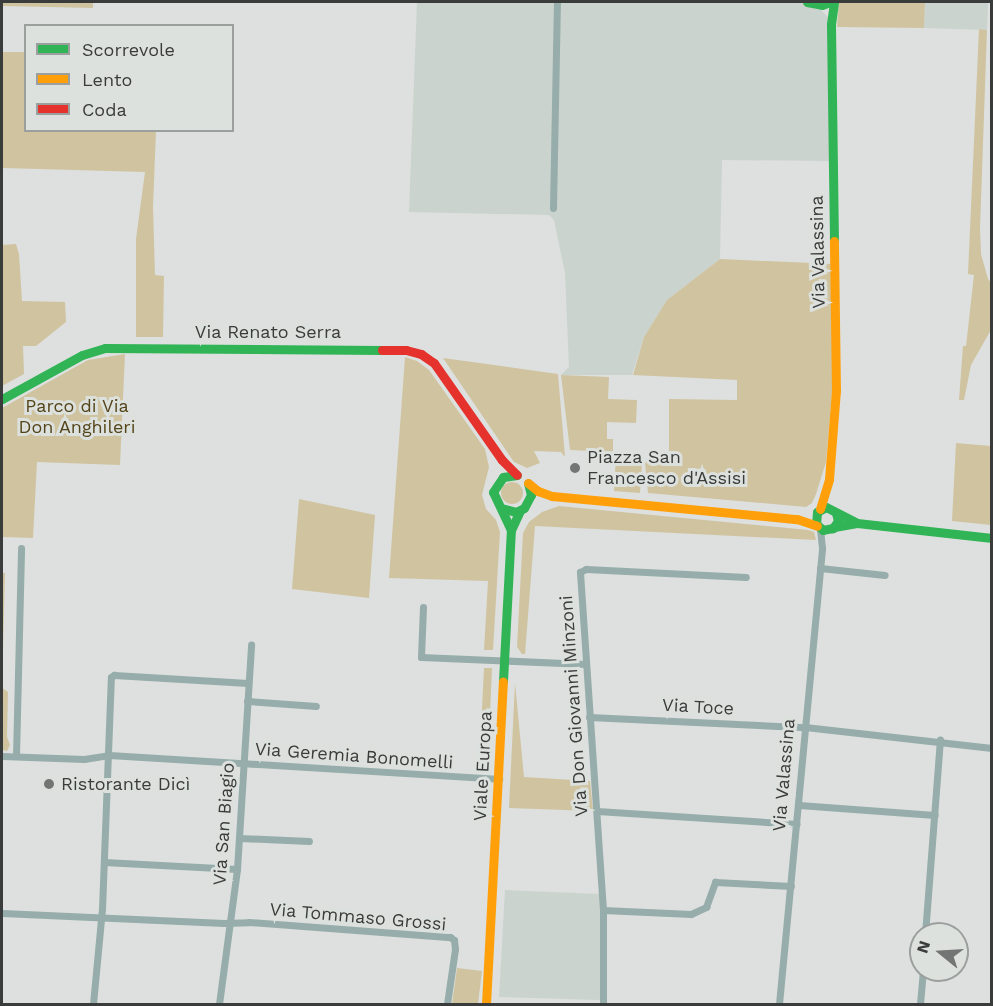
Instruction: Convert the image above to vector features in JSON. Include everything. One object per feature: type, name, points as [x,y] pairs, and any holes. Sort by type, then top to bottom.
[{"type":"street","points":[[553,208],[557,2]]},
{"type":"street","name":"Via Valassina","points":[[807,2],[818,5],[832,2],[836,355],[829,479],[838,521],[825,527]]},
{"type":"street","points":[[818,5],[827,13],[831,24]]},
{"type":"street","name":"Via Renato Serra","points":[[2,399],[82,355],[105,348],[406,350],[421,354],[434,363],[497,453],[517,475]]},
{"type":"street","points":[[497,453],[500,471],[494,497],[501,508],[511,512],[524,508],[537,499],[552,496]]},
{"type":"street","points":[[497,483],[508,475],[517,475],[538,491],[552,496],[797,519],[825,527],[857,523],[992,538]]},
{"type":"street","name":"Via Valassina","points":[[825,527],[815,518],[829,479]]},
{"type":"street","points":[[524,508],[531,495],[528,483]]},
{"type":"street","name":"Viale Europa","points":[[501,508],[511,530]]},
{"type":"street","name":"Viale Europa","points":[[486,1005],[511,530],[524,508]]},
{"type":"street","points":[[797,519],[818,511],[835,511],[857,523]]},
{"type":"street","name":"Via Valassina","points":[[779,1005],[825,527]]},
{"type":"street","points":[[16,756],[21,548]]},
{"type":"street","points":[[820,568],[885,575]]},
{"type":"street","name":"Via Don Giovanni Minzoni","points":[[603,1005],[603,910],[580,574],[583,570],[746,577]]},
{"type":"street","points":[[423,607],[421,657],[586,664]]},
{"type":"street","name":"Via San Biagio","points":[[219,1005],[240,838],[242,763],[251,644]]},
{"type":"street","points":[[93,1005],[102,918],[111,681],[114,675],[249,683]]},
{"type":"street","points":[[247,701],[316,706]]},
{"type":"street","name":"Via Toce","points":[[589,717],[805,727],[940,740],[992,748]]},
{"type":"street","points":[[926,922],[940,740]]},
{"type":"street","name":"Via Geremia Bonomelli","points":[[2,756],[84,759],[109,755],[499,779]]},
{"type":"street","points":[[799,806],[935,815]]},
{"type":"street","points":[[597,811],[797,824]]},
{"type":"street","points":[[240,838],[309,841]]},
{"type":"street","points":[[104,862],[237,869]]},
{"type":"street","points":[[603,910],[688,914],[701,911],[706,906],[715,882],[791,886]]},
{"type":"street","points":[[2,913],[230,922]]},
{"type":"street","name":"Via Tommaso Grossi","points":[[230,922],[450,937],[454,940],[455,949],[447,1005]]},
{"type":"street","points":[[920,1005],[921,982]]},
{"type":"shaded area","points":[[417,2],[805,2],[820,9],[829,18],[831,161],[722,160],[720,259],[667,300],[644,337],[632,375],[561,375],[569,367],[565,273],[554,220],[549,215],[409,212]]},
{"type":"shaded area","points":[[925,2],[988,2],[987,30],[924,28]]},
{"type":"shaded area","points":[[505,890],[600,894],[600,1000],[499,997]]},
{"type":"green space","points":[[2,2],[93,2],[93,8],[2,6]]},
{"type":"green space","points":[[839,2],[925,2],[924,28],[837,27]]},
{"type":"green space","points":[[979,29],[987,30],[980,228],[981,254],[991,283],[992,328],[971,365],[964,400],[959,400],[963,346],[966,346],[974,275],[968,274]]},
{"type":"green space","points":[[2,52],[24,52],[24,132],[156,132],[153,207],[155,275],[164,276],[163,337],[136,337],[136,239],[145,172],[2,168]]},
{"type":"green space","points":[[16,244],[19,254],[22,301],[65,302],[66,322],[36,346],[23,346],[24,374],[2,386],[2,245]]},
{"type":"green space","points":[[720,259],[833,264],[833,381],[826,462],[812,503],[806,507],[648,493],[645,463],[654,457],[669,454],[669,399],[737,400],[737,380],[633,375],[644,337],[667,300]]},
{"type":"green space","name":"Parco di Via Don Anghileri","points":[[125,354],[120,465],[37,462],[33,538],[2,537],[2,408],[88,360]]},
{"type":"green space","points":[[405,357],[417,361],[429,370],[485,449],[489,467],[482,495],[486,509],[496,520],[500,532],[493,650],[484,650],[488,581],[389,578]]},
{"type":"green space","points":[[443,358],[558,374],[565,457],[561,452],[534,451],[540,463],[527,468],[514,462]]},
{"type":"green space","points":[[561,375],[609,377],[608,399],[637,400],[636,423],[607,422],[607,439],[613,439],[613,452],[570,450]]},
{"type":"green space","points":[[956,443],[991,446],[991,525],[952,521]]},
{"type":"green space","points":[[616,454],[633,455],[642,463],[640,493],[614,491]]},
{"type":"green space","points":[[508,482],[516,482],[523,489],[523,497],[516,504],[508,504],[501,497],[501,489]]},
{"type":"green space","points":[[299,499],[375,515],[369,598],[292,589]]},
{"type":"green space","points":[[559,506],[808,530],[814,532],[816,540],[535,526],[525,654],[522,654],[517,647],[523,533],[529,522],[542,512]]},
{"type":"green space","points":[[2,573],[5,573],[2,688]]},
{"type":"green space","points":[[484,668],[492,668],[488,762],[485,767],[479,767]]},
{"type":"green space","points":[[515,683],[524,777],[590,781],[593,811],[509,808]]},
{"type":"green space","points":[[2,688],[8,692],[7,737],[10,745],[7,751],[2,750]]},
{"type":"green space","points":[[457,968],[482,971],[478,1004],[452,1004]]},
{"type":"traffic: fast","points":[[807,2],[822,5],[830,2]]},
{"type":"traffic: fast","points":[[834,2],[831,24],[834,241]]},
{"type":"traffic: fast","points":[[2,399],[82,355],[105,348],[382,350]]},
{"type":"traffic: fast","points":[[511,530],[493,492],[503,477],[517,475]]},
{"type":"traffic: fast","points":[[501,508],[516,512],[524,508],[531,495],[528,483]]},
{"type":"traffic: fast","points":[[836,513],[838,521],[833,528],[823,530],[816,524],[817,512],[826,507],[855,522]]},
{"type":"traffic: fast","points":[[503,681],[511,530],[520,511]]},
{"type":"traffic: fast","points":[[834,527],[857,523],[992,538]]},
{"type":"traffic: slow","points":[[820,509],[829,479],[836,391],[834,241]]},
{"type":"traffic: slow","points":[[528,483],[538,491],[552,496],[797,519],[817,526]]},
{"type":"traffic: slow","points":[[486,1004],[503,681]]},
{"type":"traffic: jam","points":[[382,350],[406,350],[421,354],[434,363],[502,460],[517,475]]},
{"type":"place","name":"Piazza San Francesco d'Assisi","points":[[575,468]]},
{"type":"place","name":"Ristorante Dicì","points":[[49,784]]}]
